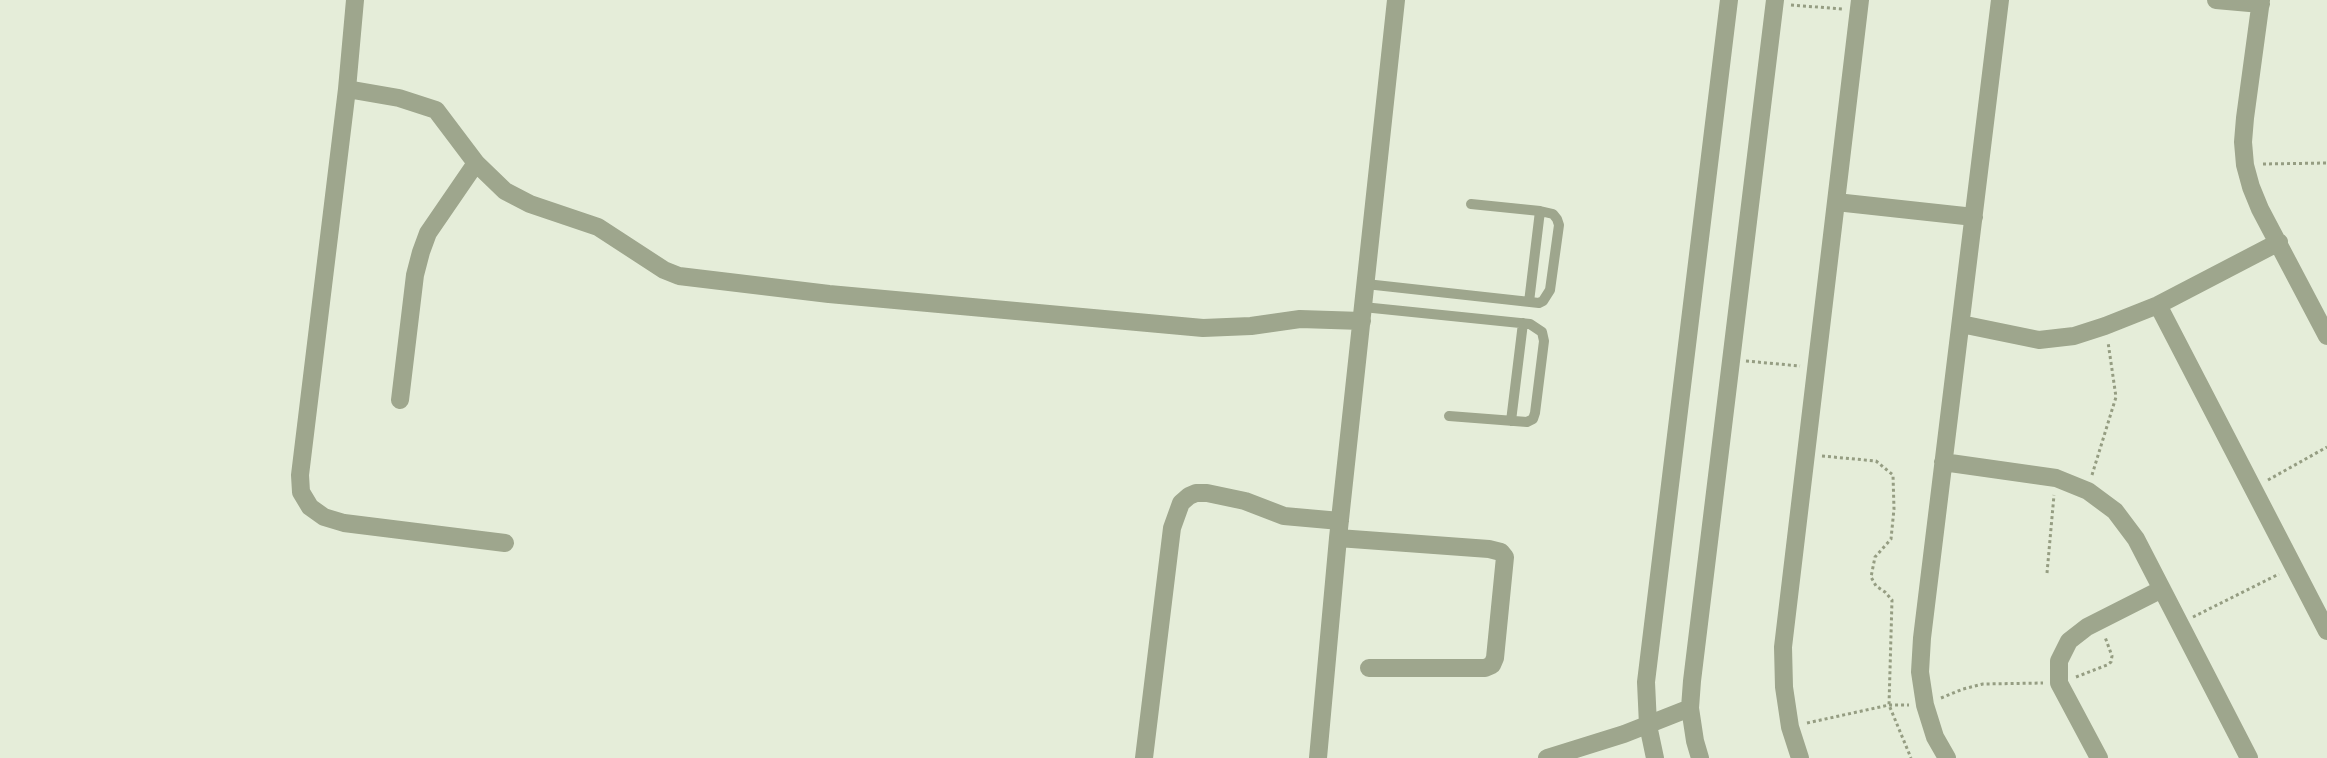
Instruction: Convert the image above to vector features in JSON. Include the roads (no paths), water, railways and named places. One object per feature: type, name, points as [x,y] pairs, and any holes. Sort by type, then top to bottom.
[{"type":"street","points":[[355,0],[347,89],[300,475],[301,492],[310,507],[324,517],[344,523],[505,543]]},
{"type":"street","points":[[1318,758],[1339,530],[1396,0]]},
{"type":"street","points":[[1655,758],[1648,725],[1646,682],[1729,0]]},
{"type":"street","points":[[1947,758],[1935,737],[1924,705],[1920,672],[1922,638],[2000,0]]},
{"type":"street","points":[[2216,0],[2261,2],[2245,118],[2243,142],[2245,165],[2256,198],[2327,336]]},
{"type":"street","points":[[1700,758],[1690,708],[1695,647],[1775,2]]},
{"type":"street","points":[[1800,758],[1790,727],[1784,687],[1783,647],[1859,5]]},
{"type":"street","points":[[347,89],[399,98],[436,110],[476,163],[505,191],[530,204],[598,227],[664,270],[679,276],[1203,328],[1251,326],[1362,314]]},
{"type":"street","points":[[400,400],[421,252],[434,223],[476,163]]},
{"type":"street","points":[[1836,202],[1974,217]]},
{"type":"street","points":[[1961,324],[2040,340],[2074,336],[2158,305],[2279,242]]},
{"type":"street","points":[[2158,305],[2327,631]]},
{"type":"street","points":[[1943,462],[2056,478],[2088,491],[2115,512],[2136,538],[2249,758]]},
{"type":"street","points":[[1144,758],[1172,528],[1181,503],[1189,496],[1207,493],[1245,501],[1284,516],[1339,530],[1502,552],[1505,557],[1495,658],[1492,665],[1485,668],[1369,668]]},
{"type":"street","points":[[2099,758],[2059,683],[2059,661],[2069,641],[2087,627],[2162,589]]},
{"type":"street","points":[[1547,758],[1648,725],[1690,708]]},
{"type":"lane","points":[[1366,284],[1539,303],[1549,294],[1559,225],[1553,214],[1471,204]]},
{"type":"lane","points":[[1529,302],[1540,212]]},
{"type":"lane","points":[[1362,314],[1523,323],[1535,325],[1542,332],[1544,341],[1535,412],[1530,421],[1449,417]]},
{"type":"lane","points":[[1511,421],[1523,323]]}]
